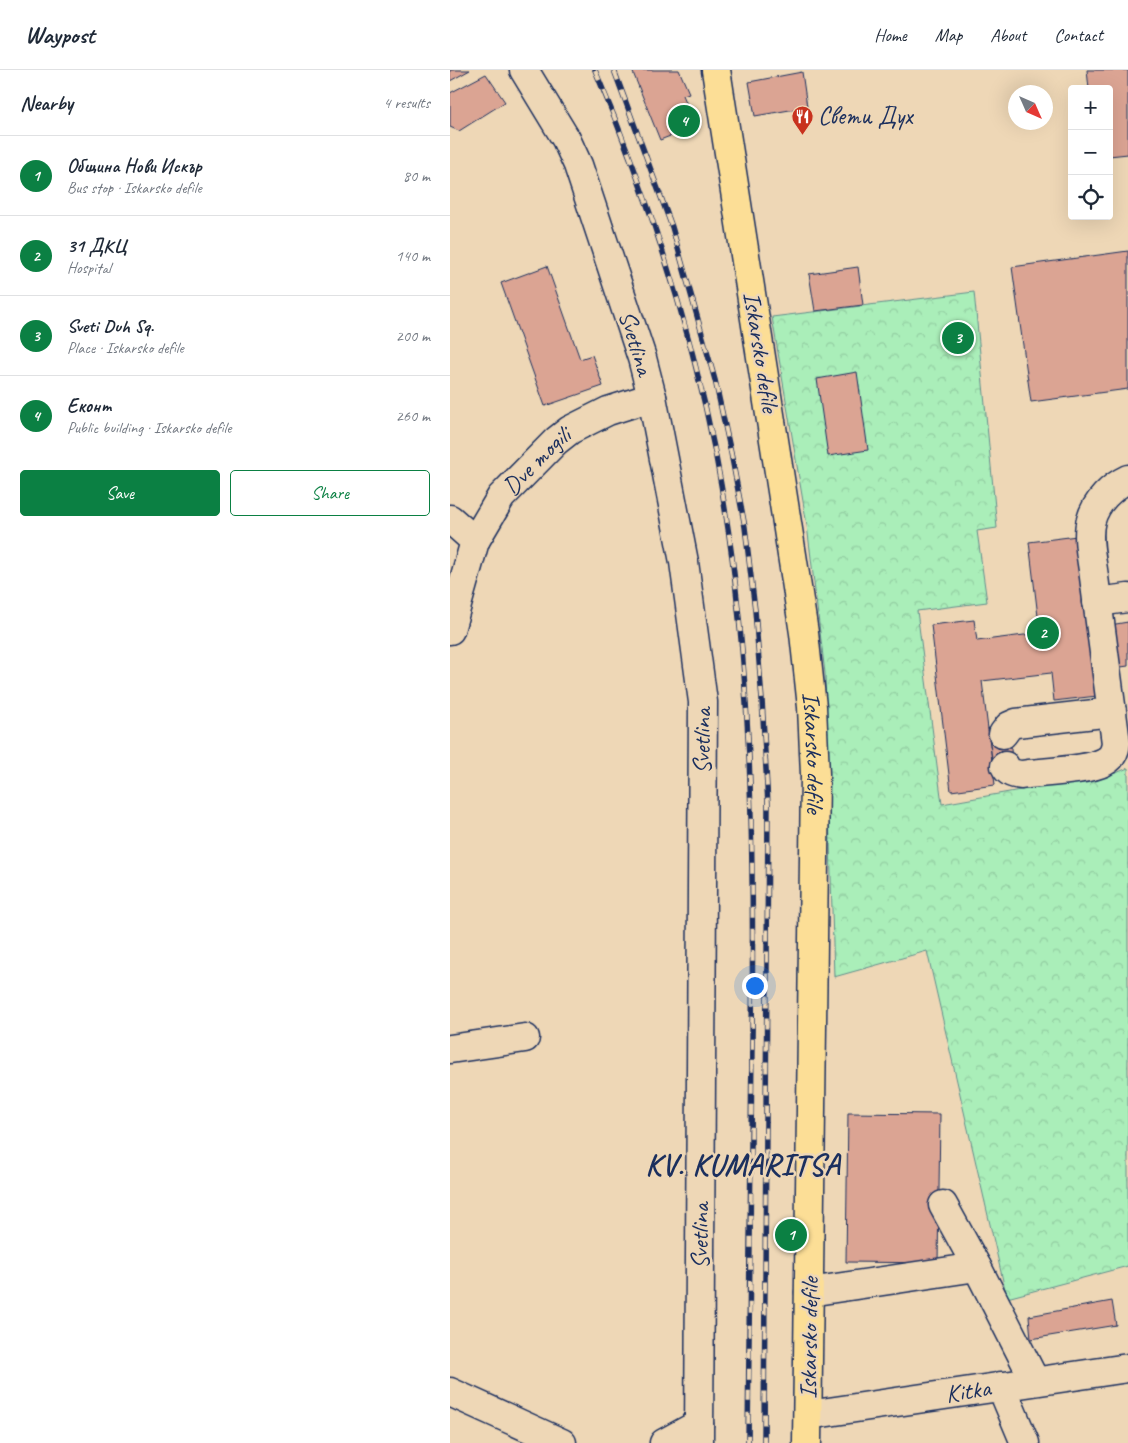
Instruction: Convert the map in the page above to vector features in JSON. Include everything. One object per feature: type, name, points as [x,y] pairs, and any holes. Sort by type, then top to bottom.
[{"type":"main road","name":"Iskarsko defile","points":[[716,70],[804,633],[812,707],[815,774],[807,1443]]},
{"type":"street","name":"Svetlina","points":[[524,70],[566,139],[578,165],[642,358],[652,397],[684,562],[703,702],[699,1434]]},
{"type":"street","name":"Dve mogili","points":[[450,630],[475,541],[501,497],[556,441],[570,430],[608,411],[652,397]]},
{"type":"street","points":[[1005,766],[1007,770],[1020,775],[1094,766],[1106,762],[1114,753],[1116,743],[1116,694],[1097,602],[1090,522],[1095,507],[1107,494],[1128,479]]},
{"type":"street","points":[[450,519],[475,541]]},
{"type":"street","points":[[1097,602],[1128,598]]},
{"type":"street","points":[[1003,734],[1009,726],[1016,723],[1116,694]]},
{"type":"street","points":[[450,1049],[525,1038]]},
{"type":"street","points":[[943,1205],[1035,1381]]},
{"type":"street","points":[[809,1292],[977,1267]]},
{"type":"street","name":"Kitka","points":[[808,1415],[1128,1368]]},
{"type":"street","points":[[1001,1386],[1025,1443]]},
{"type":"street","points":[[450,1392],[562,1443]]},
{"type":"street","points":[[664,1443],[699,1434]]},
{"type":"green space","points":[[974,292],[997,528],[977,531],[987,602],[917,611],[942,804],[1116,773],[1128,768],[1128,1266],[1007,1298],[927,951],[834,977],[825,673],[807,525],[772,317]]},
{"type":"building","points":[[450,70],[470,70],[450,81]]},
{"type":"building","points":[[632,70],[679,70],[689,93],[683,95],[696,126],[660,140]]},
{"type":"building","points":[[1087,70],[1128,70],[1128,154],[1113,156],[1113,85],[1089,85]]},
{"type":"building","points":[[802,72],[807,107],[755,116],[749,82]]},
{"type":"building","points":[[486,74],[505,102],[459,131],[450,127],[450,93]]},
{"type":"building","points":[[1128,251],[1128,389],[1031,402],[1012,267]]},
{"type":"building","points":[[547,266],[580,359],[592,355],[603,386],[545,406],[501,283]]},
{"type":"building","points":[[858,267],[863,305],[815,311],[809,274]]},
{"type":"building","points":[[857,372],[868,450],[828,456],[817,379]]},
{"type":"building","points":[[1077,536],[1097,696],[1054,701],[1051,673],[982,681],[995,785],[951,791],[931,625],[974,620],[977,641],[1040,633],[1029,542]]},
{"type":"building","points":[[1128,622],[1128,666],[1114,668],[1110,625]]},
{"type":"building","points":[[988,728],[1010,737],[1012,761],[994,774]]},
{"type":"building","points":[[848,1113],[940,1114],[938,1263],[846,1262]]},
{"type":"building","points":[[1112,1301],[1116,1325],[1031,1339],[1029,1316]]},
{"type":"railway","points":[[595,70],[650,212],[694,358],[716,457],[738,603],[749,749],[753,970],[748,1443]]},
{"type":"railway","points":[[614,70],[672,227],[715,380],[745,527],[755,610],[768,804],[764,1443]]},
{"type":"place","name":"Еконт","points":[[684,121]]},
{"type":"place","name":"Свети Дух","points":[[802,135]]},
{"type":"place","name":"Sveti Duh Sq.","points":[[958,338]]},
{"type":"place","name":"31 ДКЦ","points":[[1043,633]]},
{"type":"place","name":"Община Нови Искър","points":[[791,1235]]},
{"type":"district","name":"KV. KUMARITSA","points":[[743,1165]]}]
